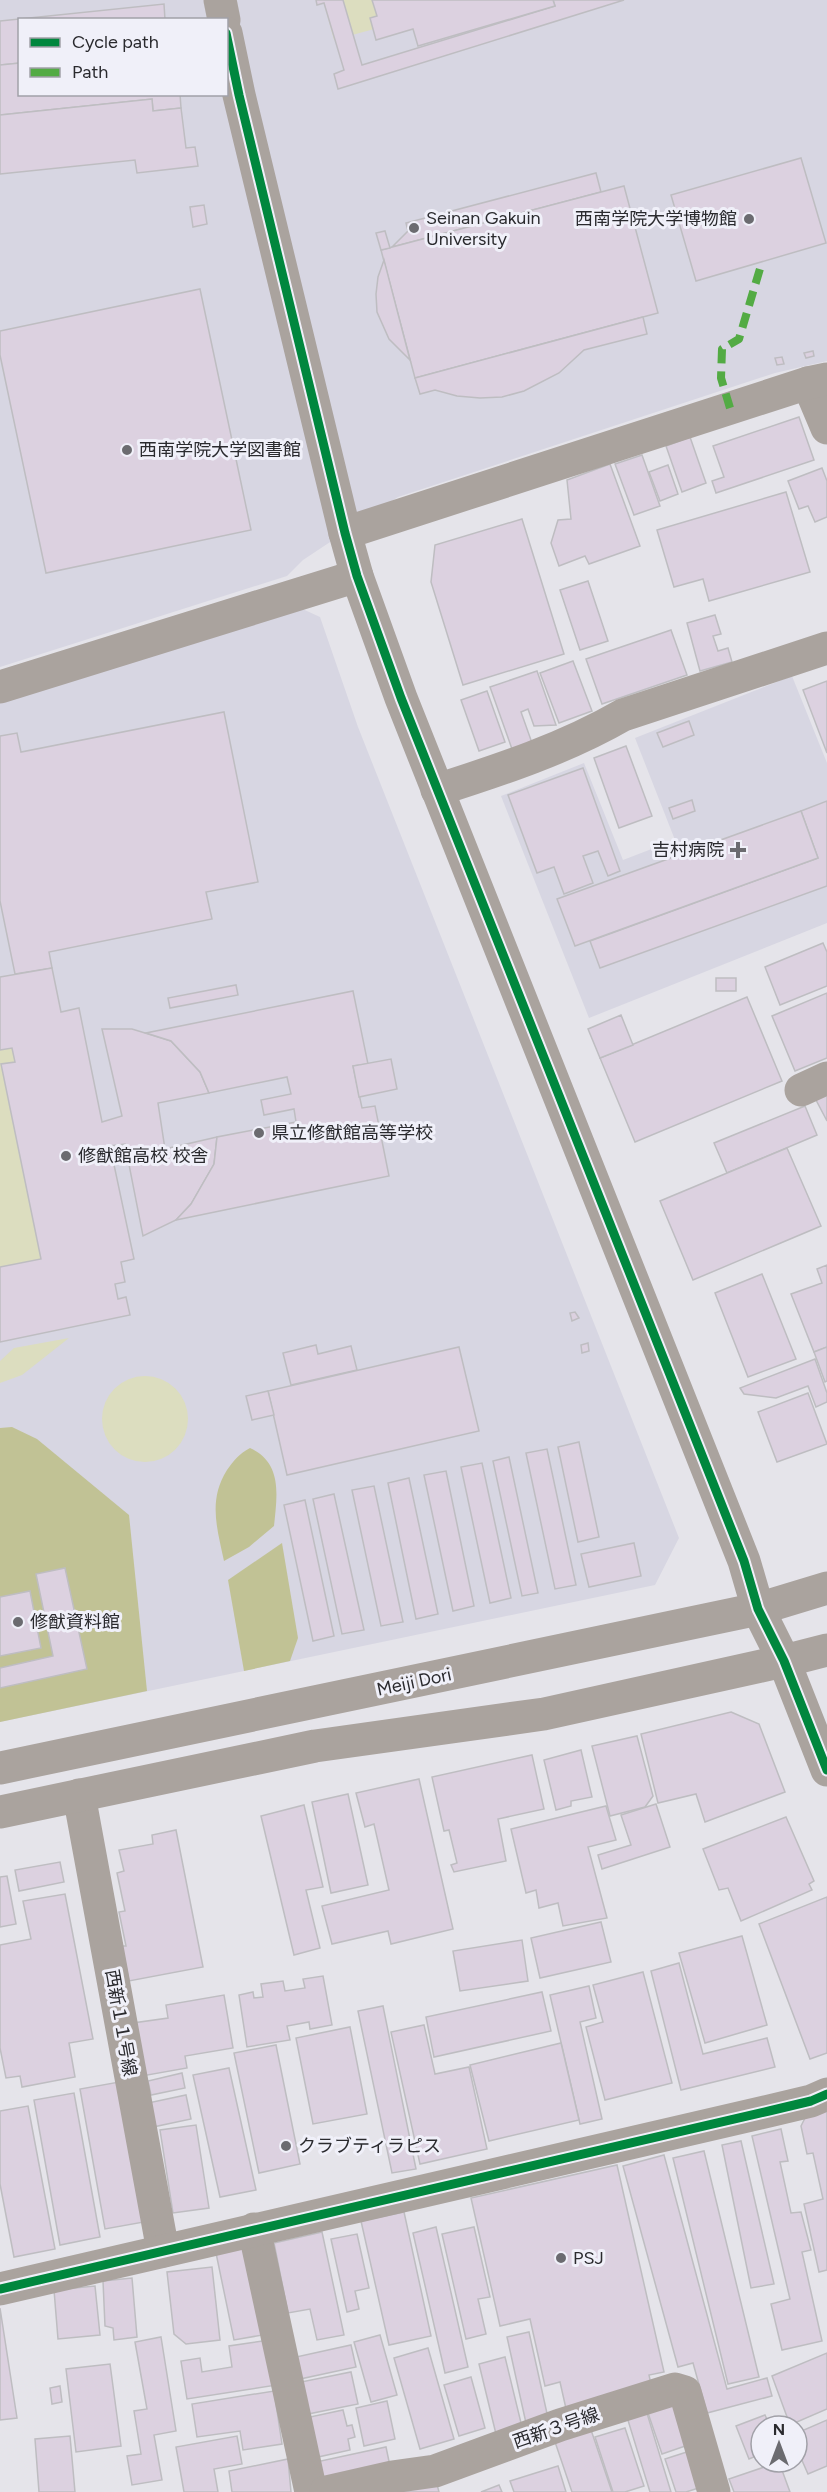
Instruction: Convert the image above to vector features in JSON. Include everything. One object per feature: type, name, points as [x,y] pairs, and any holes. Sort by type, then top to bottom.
[{"type":"street","points":[[220,0],[224,18]]},
{"type":"street","points":[[228,43],[239,96],[357,576],[401,698],[744,1561],[758,1609],[784,1662],[827,1770]]},
{"type":"street","points":[[345,533],[818,381],[827,428]]},
{"type":"street","points":[[0,687],[357,576]]},
{"type":"street","points":[[438,790],[598,730],[624,715],[827,648]]},
{"type":"street","name":"Meiji Dori","points":[[0,1768],[758,1609],[827,1588]]},
{"type":"street","points":[[0,1812],[315,1746],[544,1714],[784,1662],[827,1650]]},
{"type":"street","name":"西新１１号線","points":[[79,1795],[163,2251]]},
{"type":"street","points":[[0,2289],[811,2101],[827,2094]]},
{"type":"street","points":[[254,2229],[311,2492]]},
{"type":"street","name":"西新３号線","points":[[326,2492],[392,2477],[435,2471],[560,2425],[675,2389],[685,2392],[714,2492]]},
{"type":"shaded area","name":"Seinan Gakuin University","points":[[0,0],[827,0],[827,361],[775,373],[398,497],[303,560],[287,576],[0,667]]},
{"type":"shaded area","name":"県立修猷館高等学校","points":[[296,606],[320,617],[358,727],[679,1538],[655,1585],[0,1722],[0,700]]},
{"type":"shaded area","name":"吉村病院","points":[[792,676],[827,763],[827,923],[589,1018],[501,796],[584,763],[623,860],[675,840],[635,738]]},
{"type":"green space","points":[[323,0],[480,0],[334,40]]},
{"type":"green space","points":[[12,1048],[15,1062],[1,1065],[41,1259],[0,1267],[0,1050]]},
{"type":"green space","points":[[69,1338],[22,1375],[0,1383],[0,1361],[14,1348]]},
{"type":"green space","points":[[145,1376],[162,1379],[176,1388],[185,1402],[188,1419],[185,1436],[176,1450],[162,1459],[145,1462],[128,1459],[114,1450],[105,1436],[102,1419],[105,1402],[114,1388],[128,1379]]},
{"type":"green space","points":[[12,1427],[37,1439],[129,1515],[147,1691],[0,1722],[0,1428]]},
{"type":"green space","points":[[250,1448],[261,1454],[273,1471],[276,1481],[274,1526],[249,1547],[224,1561],[216,1514],[218,1492],[221,1481],[234,1460]]},
{"type":"green space","points":[[282,1543],[298,1638],[290,1661],[244,1671],[228,1580]]},
{"type":"building","points":[[316,0],[343,0],[362,65],[555,6],[553,0],[624,0],[338,89],[334,74],[344,70],[324,3],[317,5]]},
{"type":"building","points":[[372,0],[553,0],[555,6],[418,46],[413,29],[376,40],[370,18],[377,16]]},
{"type":"building","points":[[164,4],[165,18],[29,18]]},
{"type":"building","points":[[18,19],[18,63],[0,65],[0,21]]},
{"type":"building","points":[[18,63],[18,96],[180,96],[181,108],[153,111],[152,99],[0,115],[0,65]]},
{"type":"building","points":[[152,99],[153,111],[181,108],[186,148],[195,147],[198,166],[137,173],[135,160],[0,174],[0,115]]},
{"type":"building","name":"西南学院大学博物館","points":[[801,158],[826,243],[696,281],[671,195]]},
{"type":"building","points":[[596,173],[601,192],[392,247],[408,231],[406,223]]},
{"type":"building","points":[[624,186],[658,313],[415,378],[381,250]]},
{"type":"building","points":[[204,205],[207,224],[193,227],[190,207]]},
{"type":"building","points":[[385,231],[390,248],[381,250],[376,233]]},
{"type":"building","points":[[384,260],[410,360],[389,339],[377,312],[378,277]]},
{"type":"building","name":"西南学院大学図書館","points":[[200,289],[251,530],[46,573],[0,355],[0,331]]},
{"type":"building","points":[[643,317],[647,334],[584,350],[559,373],[524,391],[502,397],[457,396],[435,390],[420,394],[415,378]]},
{"type":"building","points":[[813,351],[814,356],[806,358],[804,353]]},
{"type":"building","points":[[782,357],[784,364],[777,365],[775,358]]},
{"type":"building","points":[[799,417],[814,460],[716,493],[712,481],[724,477],[713,446]]},
{"type":"building","points":[[690,437],[706,483],[682,492],[666,446]]},
{"type":"building","points":[[642,455],[660,506],[634,515],[615,464]]},
{"type":"building","points":[[610,464],[640,546],[589,564],[585,556],[559,566],[551,543],[558,520],[571,519],[567,480]]},
{"type":"building","points":[[668,465],[678,494],[660,501],[649,472]]},
{"type":"building","points":[[822,468],[827,481],[827,517],[815,522],[808,506],[799,509],[788,481]]},
{"type":"building","points":[[786,492],[810,572],[709,601],[703,579],[674,587],[657,530]]},
{"type":"building","points":[[522,519],[564,654],[463,685],[431,582],[435,545]]},
{"type":"building","points":[[588,581],[608,641],[580,650],[560,590]]},
{"type":"building","points":[[715,615],[721,634],[713,636],[718,651],[728,648],[732,662],[700,671],[687,623]]},
{"type":"building","points":[[671,630],[687,675],[602,704],[586,659]]},
{"type":"building","points":[[573,661],[592,711],[559,723],[540,673]]},
{"type":"building","points":[[537,671],[556,725],[534,726],[528,709],[521,712],[532,743],[512,749],[490,687]]},
{"type":"building","points":[[827,681],[827,753],[803,690]]},
{"type":"building","points":[[487,691],[505,742],[479,751],[461,700]]},
{"type":"building","points":[[224,712],[258,882],[206,892],[212,919],[49,952],[52,968],[15,974],[0,901],[0,736],[17,733],[21,752]]},
{"type":"building","points":[[689,721],[694,735],[663,747],[657,733]]},
{"type":"building","points":[[626,746],[652,816],[619,828],[594,758]]},
{"type":"building","points":[[583,768],[620,871],[608,876],[598,851],[583,856],[593,883],[564,894],[554,867],[537,873],[508,795]]},
{"type":"building","points":[[692,800],[695,811],[673,819],[669,808]]},
{"type":"building","points":[[827,801],[827,886],[600,968],[590,941],[818,858],[801,811]]},
{"type":"building","points":[[801,811],[818,858],[575,946],[557,899]]},
{"type":"building","points":[[823,943],[827,952],[827,986],[780,1005],[765,967]]},
{"type":"building","name":"修猷館高校 校舎","points":[[52,968],[61,1012],[79,1008],[102,1122],[122,1116],[102,1029],[132,1029],[171,1041],[200,1072],[209,1093],[158,1103],[165,1149],[217,1137],[214,1164],[191,1204],[176,1220],[143,1236],[125,1144],[110,1146],[134,1259],[121,1262],[125,1282],[115,1284],[118,1299],[126,1297],[130,1315],[0,1342],[0,1267],[41,1259],[1,1064],[15,1062],[12,1048],[0,1050],[0,977]]},
{"type":"building","points":[[716,978],[736,978],[736,991],[716,991]]},
{"type":"building","points":[[236,985],[238,995],[170,1008],[168,998]]},
{"type":"building","points":[[353,991],[368,1064],[353,1066],[362,1108],[375,1106],[389,1176],[176,1220],[191,1204],[214,1164],[217,1137],[296,1122],[294,1109],[264,1115],[261,1100],[291,1094],[287,1077],[209,1093],[200,1072],[171,1041],[146,1033]]},
{"type":"building","points":[[827,993],[827,1058],[795,1071],[772,1016]]},
{"type":"building","points":[[747,997],[782,1081],[635,1142],[600,1058]]},
{"type":"building","points":[[621,1015],[633,1045],[600,1058],[588,1029]]},
{"type":"building","points":[[391,1059],[397,1089],[359,1097],[353,1066]]},
{"type":"building","points":[[827,1092],[827,1121],[815,1098]]},
{"type":"building","points":[[805,1106],[817,1135],[727,1173],[714,1143]]},
{"type":"building","points":[[787,1148],[821,1226],[693,1280],[660,1201]]},
{"type":"building","points":[[827,1265],[827,1347],[814,1352],[791,1294],[822,1283],[817,1269]]},
{"type":"building","points":[[762,1274],[796,1359],[748,1377],[715,1293]]},
{"type":"building","points":[[575,1312],[579,1318],[572,1321],[570,1313]]},
{"type":"building","points":[[588,1343],[589,1351],[582,1353],[581,1345]]},
{"type":"building","points":[[316,1345],[318,1354],[351,1346],[357,1370],[291,1385],[283,1353]]},
{"type":"building","points":[[459,1347],[479,1431],[287,1475],[268,1391]]},
{"type":"building","points":[[827,1347],[827,1381],[825,1382],[814,1352]]},
{"type":"building","points":[[815,1359],[827,1393],[827,1402],[816,1407],[808,1386],[776,1398],[744,1394],[740,1388]]},
{"type":"building","points":[[268,1391],[274,1415],[252,1420],[246,1396]]},
{"type":"building","points":[[808,1393],[827,1444],[777,1462],[758,1412]]},
{"type":"building","points":[[579,1442],[599,1537],[578,1542],[558,1447]]},
{"type":"building","points":[[547,1449],[576,1585],[555,1589],[526,1453]]},
{"type":"building","points":[[509,1457],[538,1593],[522,1596],[493,1461]]},
{"type":"building","points":[[482,1463],[511,1598],[490,1603],[461,1467]]},
{"type":"building","points":[[446,1471],[474,1606],[453,1611],[424,1475]]},
{"type":"building","points":[[409,1478],[438,1614],[416,1619],[388,1483]]},
{"type":"building","points":[[374,1486],[403,1622],[381,1626],[352,1490]]},
{"type":"building","points":[[334,1494],[364,1630],[342,1634],[313,1499]]},
{"type":"building","points":[[305,1500],[334,1636],[313,1641],[284,1505]]},
{"type":"building","points":[[634,1543],[641,1576],[589,1587],[581,1554]]},
{"type":"building","points":[[65,1568],[87,1669],[0,1688],[0,1668],[53,1656],[36,1574]]},
{"type":"building","name":"修猷資料館","points":[[30,1591],[41,1648],[0,1656],[0,1597]]},
{"type":"building","points":[[731,1712],[759,1724],[785,1792],[705,1822],[696,1794],[658,1803],[641,1734]]},
{"type":"building","points":[[637,1736],[653,1796],[645,1807],[610,1816],[592,1746]]},
{"type":"building","points":[[581,1750],[592,1797],[571,1801],[571,1806],[556,1810],[544,1760]]},
{"type":"building","points":[[532,1755],[544,1809],[498,1819],[506,1861],[454,1872],[451,1865],[457,1863],[449,1830],[444,1831],[432,1777]]},
{"type":"building","points":[[419,1779],[453,1929],[391,1944],[388,1931],[332,1944],[322,1906],[389,1890],[374,1824],[365,1827],[356,1793]]},
{"type":"building","points":[[348,1794],[368,1885],[331,1893],[312,1802]]},
{"type":"building","points":[[656,1804],[670,1847],[602,1869],[598,1855],[631,1845],[621,1815]]},
{"type":"building","points":[[304,1805],[323,1887],[306,1890],[320,1948],[294,1955],[261,1816]]},
{"type":"building","points":[[606,1806],[616,1840],[588,1847],[607,1918],[563,1926],[558,1903],[539,1908],[536,1890],[526,1893],[511,1829]]},
{"type":"building","points":[[786,1817],[814,1881],[809,1884],[812,1890],[741,1921],[728,1888],[719,1890],[703,1849]]},
{"type":"building","points":[[176,1830],[203,1967],[129,1981],[122,1946],[126,1946],[119,1912],[125,1911],[117,1873],[124,1871],[119,1850],[153,1844],[152,1835]]},
{"type":"building","points":[[60,1862],[64,1882],[19,1891],[15,1870]]},
{"type":"building","points":[[7,1876],[16,1924],[0,1927],[0,1877]]},
{"type":"building","points":[[65,1894],[93,2039],[69,2043],[75,2077],[22,2087],[20,2076],[6,2078],[0,2048],[0,1945],[31,1939],[23,1901]]},
{"type":"building","points":[[827,1897],[827,2053],[810,2059],[759,1924]]},
{"type":"building","points":[[601,1922],[611,1962],[540,1978],[531,1938]]},
{"type":"building","points":[[742,1936],[767,2025],[705,2043],[679,1953]]},
{"type":"building","points":[[522,1940],[528,1981],[460,1991],[453,1951]]},
{"type":"building","points":[[679,1963],[703,2054],[767,2038],[775,2067],[681,2090],[651,1971]]},
{"type":"building","points":[[643,1972],[672,2083],[605,2100],[586,2027],[603,2022],[593,1985]]},
{"type":"building","points":[[323,1976],[332,2025],[310,2029],[309,2022],[287,2026],[290,2040],[247,2047],[239,1995],[253,1992],[254,1998],[263,1997],[261,1984],[283,1981],[285,1991],[305,1988],[303,1979]]},
{"type":"building","points":[[589,1986],[596,2018],[580,2022],[602,2119],[580,2124],[550,1995]]},
{"type":"building","points":[[542,1992],[551,2031],[434,2057],[426,2017]]},
{"type":"building","points":[[224,1995],[233,2048],[185,2056],[187,2068],[142,2076],[133,2023],[168,2018],[166,2005]]},
{"type":"building","points":[[383,2006],[416,2169],[392,2173],[358,2011]]},
{"type":"building","points":[[424,2025],[435,2074],[469,2067],[487,2149],[420,2164],[391,2032]]},
{"type":"building","points":[[350,2027],[367,2114],[313,2124],[296,2038]]},
{"type":"building","points":[[561,2043],[579,2120],[489,2141],[470,2065]]},
{"type":"building","points":[[276,2045],[300,2164],[259,2173],[234,2053]]},
{"type":"building","points":[[229,2068],[256,2190],[220,2197],[193,2075]]},
{"type":"building","points":[[182,2073],[185,2088],[151,2095],[148,2081]]},
{"type":"building","points":[[119,2082],[144,2222],[105,2229],[80,2089]]},
{"type":"building","points":[[74,2093],[100,2237],[60,2245],[34,2100]]},
{"type":"building","points":[[186,2095],[191,2119],[153,2127],[148,2103]]},
{"type":"building","points":[[28,2106],[55,2249],[14,2257],[0,2184],[0,2111]]},
{"type":"building","points":[[827,2110],[827,2270],[819,2272],[804,2204],[823,2199],[813,2153],[807,2154],[801,2126],[805,2118]]},
{"type":"building","points":[[196,2125],[209,2208],[173,2213],[160,2130]]},
{"type":"building","points":[[781,2129],[788,2161],[780,2162],[791,2213],[801,2212],[811,2250],[802,2252],[822,2341],[782,2350],[771,2304],[790,2299],[752,2136]]},
{"type":"building","points":[[741,2141],[774,2284],[751,2288],[722,2145]]},
{"type":"building","points":[[704,2151],[759,2377],[728,2384],[673,2158]]},
{"type":"building","points":[[664,2155],[727,2389],[767,2378],[772,2396],[707,2413],[693,2363],[678,2367],[623,2166]]},
{"type":"building","name":"PSJ","points":[[617,2165],[664,2372],[649,2375],[653,2394],[567,2413],[560,2382],[545,2386],[530,2319],[500,2326],[471,2198]]},
{"type":"building","points":[[404,2212],[431,2336],[389,2345],[361,2221]]},
{"type":"building","points":[[436,2227],[468,2367],[445,2373],[413,2233]]},
{"type":"building","points":[[474,2227],[490,2297],[478,2299],[486,2334],[466,2339],[442,2234]]},
{"type":"building","points":[[322,2232],[344,2335],[317,2340],[310,2309],[288,2313],[274,2243]]},
{"type":"building","points":[[357,2234],[369,2288],[355,2291],[359,2309],[347,2312],[331,2239]]},
{"type":"building","points":[[250,2246],[268,2334],[234,2340],[216,2253]]},
{"type":"building","points":[[212,2267],[220,2340],[186,2344],[174,2334],[167,2272]]},
{"type":"building","points":[[132,2278],[137,2337],[114,2340],[113,2328],[105,2326],[103,2281]]},
{"type":"building","points":[[95,2286],[100,2335],[58,2339],[54,2290]]},
{"type":"building","points":[[0,2308],[17,2418],[0,2420]]},
{"type":"building","points":[[529,2332],[548,2418],[526,2423],[507,2337]]},
{"type":"building","points":[[380,2335],[397,2395],[371,2402],[354,2342]]},
{"type":"building","points":[[161,2337],[176,2431],[154,2435],[162,2480],[132,2485],[127,2456],[141,2454],[134,2411],[147,2409],[135,2342]]},
{"type":"building","points":[[269,2340],[277,2385],[187,2399],[181,2361],[200,2358],[202,2372],[232,2367],[229,2346]]},
{"type":"building","points":[[351,2345],[356,2367],[300,2379],[296,2357]]},
{"type":"building","points":[[428,2348],[454,2439],[420,2449],[394,2358]]},
{"type":"building","points":[[827,2353],[827,2409],[809,2417],[809,2414],[786,2414],[772,2376]]},
{"type":"building","points":[[505,2357],[522,2427],[496,2434],[479,2364]]},
{"type":"building","points":[[110,2364],[121,2446],[76,2452],[66,2369]]},
{"type":"building","points":[[351,2372],[358,2404],[308,2414],[301,2382]]},
{"type":"building","points":[[471,2377],[485,2428],[459,2436],[444,2385]]},
{"type":"building","points":[[60,2386],[62,2402],[52,2404],[50,2388]]},
{"type":"building","points":[[274,2391],[282,2444],[243,2450],[240,2431],[197,2437],[192,2404]]},
{"type":"building","points":[[387,2401],[395,2439],[364,2446],[356,2408]]},
{"type":"building","points":[[681,2402],[694,2443],[662,2454],[648,2413]]},
{"type":"building","points":[[343,2410],[347,2426],[352,2425],[355,2437],[348,2439],[350,2450],[318,2457],[310,2417]]},
{"type":"building","points":[[646,2410],[671,2492],[650,2492],[627,2417]]},
{"type":"building","points":[[827,2420],[827,2466],[809,2474],[809,2428]]},
{"type":"building","points":[[749,2421],[749,2459],[736,2426]]},
{"type":"building","points":[[589,2424],[612,2492],[572,2492],[553,2436]]},
{"type":"building","points":[[625,2428],[644,2486],[625,2492],[613,2492],[595,2437]]},
{"type":"building","points":[[70,2436],[75,2492],[39,2492],[35,2439]]},
{"type":"building","points":[[237,2436],[242,2464],[214,2469],[218,2492],[184,2492],[176,2447]]},
{"type":"building","points":[[386,2447],[391,2471],[321,2485],[316,2462]]},
{"type":"building","points":[[693,2450],[705,2486],[686,2492],[676,2492],[665,2459]]},
{"type":"building","points":[[288,2459],[291,2492],[232,2492],[229,2471]]},
{"type":"building","points":[[558,2466],[566,2492],[514,2492],[510,2481]]},
{"type":"building","points":[[749,2472],[783,2474],[790,2492],[734,2492],[729,2479]]},
{"type":"building","points":[[435,2477],[439,2492],[376,2492]]},
{"type":"building","points":[[499,2485],[502,2492],[481,2492]]},
{"type":"marked path","points":[[730,408],[721,378],[722,349],[739,339],[762,262]]},
{"type":"cycle path","points":[[228,43],[357,576],[401,698],[744,1561],[758,1609],[784,1661],[827,1770]]},
{"type":"cycle path","points":[[0,2289],[769,2111],[811,2101],[827,2094]]},
{"type":"place","name":"西南学院大学博物館","points":[[749,219]]},
{"type":"place","name":"Seinan Gakuin University","points":[[414,228]]},
{"type":"place","name":"西南学院大学図書館","points":[[127,450]]},
{"type":"place","name":"吉村病院","points":[[738,850]]},
{"type":"place","name":"県立修猷館高等学校","points":[[259,1133]]},
{"type":"place","name":"修猷館高校 校舎","points":[[66,1156]]},
{"type":"place","name":"修猷資料館","points":[[18,1622]]},
{"type":"place","name":"クラブティラピス","points":[[286,2146]]},
{"type":"place","name":"PSJ","points":[[561,2258]]}]
